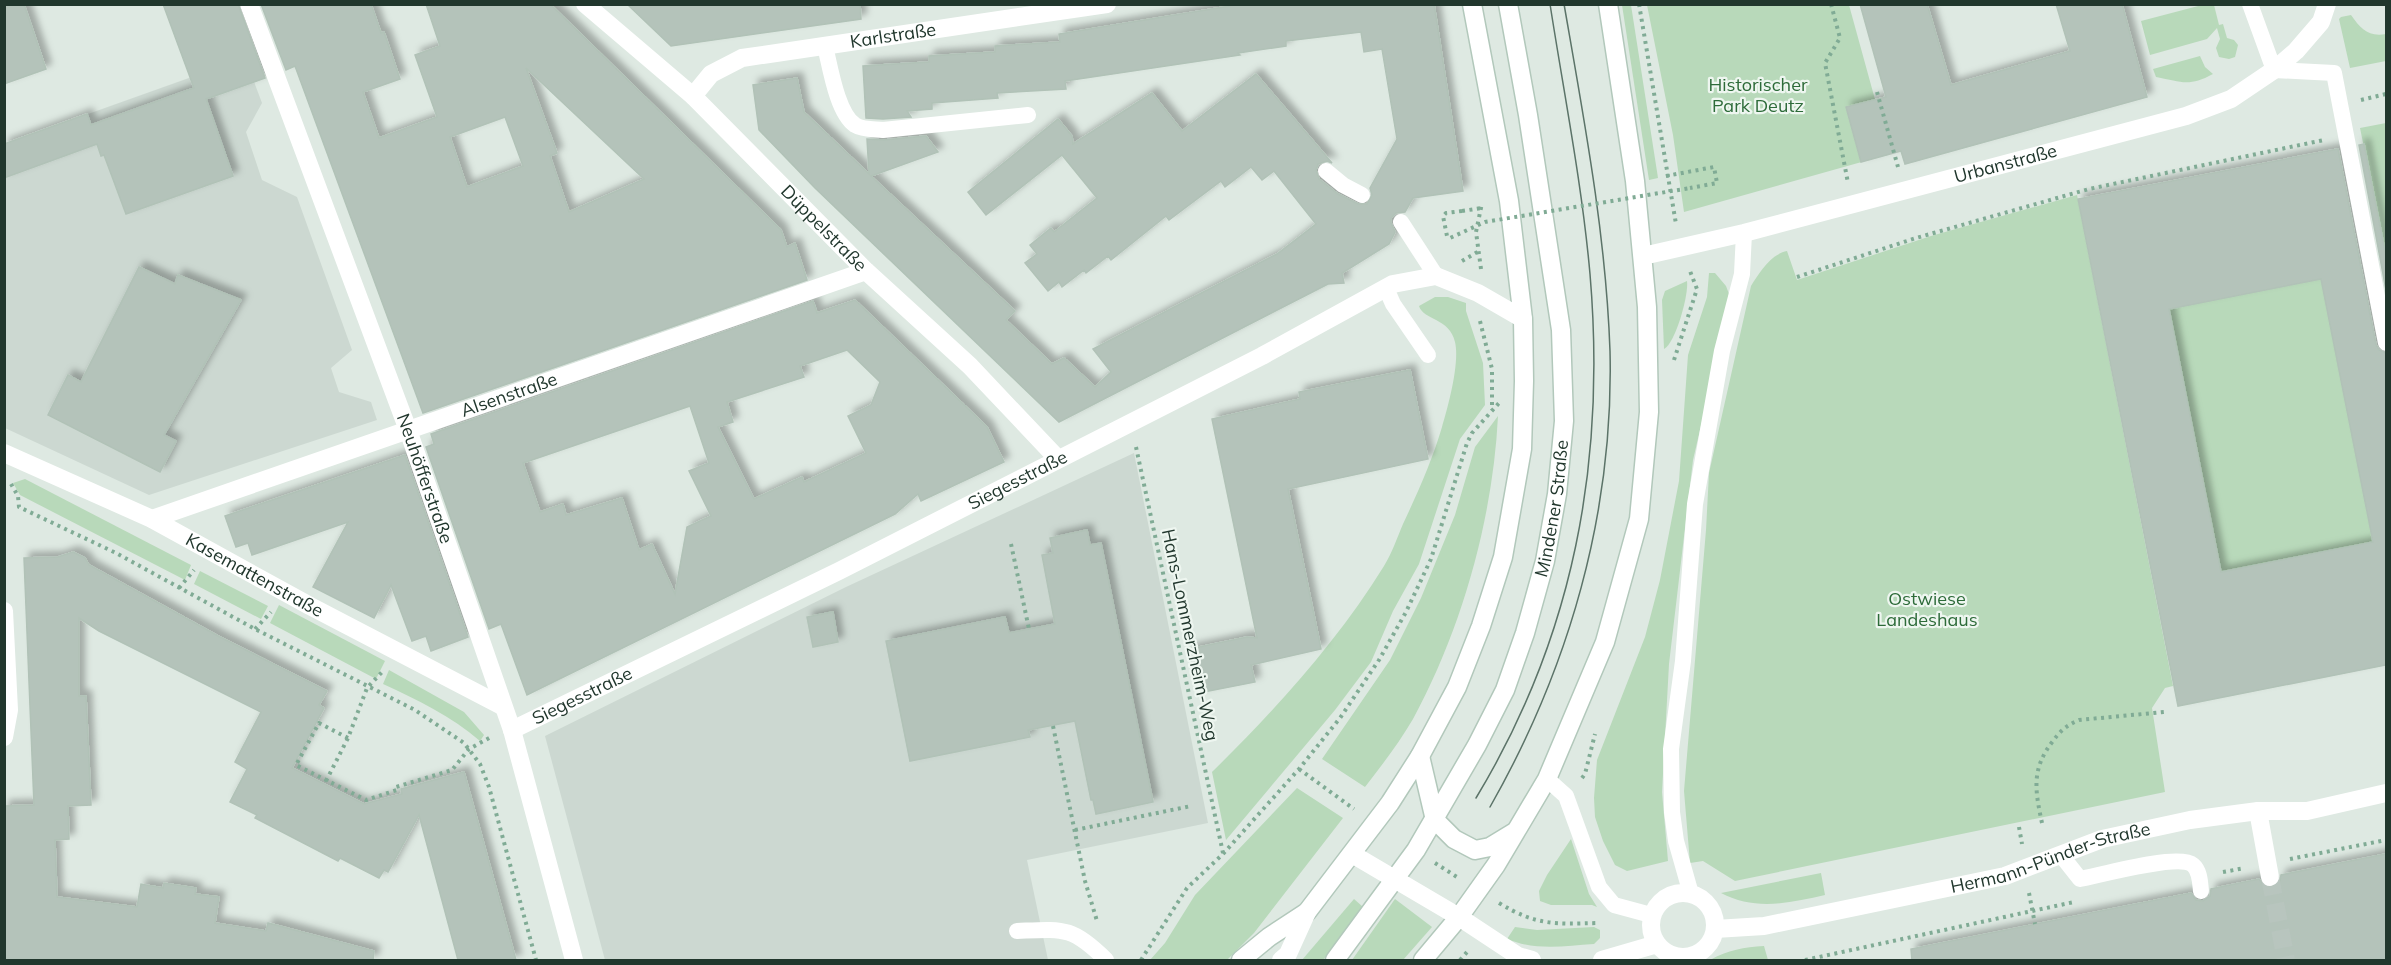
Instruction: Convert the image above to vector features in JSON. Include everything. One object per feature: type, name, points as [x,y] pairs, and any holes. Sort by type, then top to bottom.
[{"type":"street","name":"Neuhöfferstraße","points":[[249,4],[408,430],[512,730],[574,960]]},
{"type":"street","name":"Düppelstraße","points":[[585,4],[693,96],[866,271],[970,366],[1058,459]]},
{"type":"street","name":"Karlstraße","points":[[693,96],[711,74],[742,58],[1107,4]]},
{"type":"street","name":"Mindener Straße","points":[[1307,912],[1390,803],[1420,756],[1457,687],[1481,626],[1503,557],[1522,449],[1524,381],[1522,319],[1509,201],[1472,4]]},
{"type":"street","name":"Mindener Straße","points":[[1335,960],[1396,880],[1435,820],[1505,690],[1525,633],[1545,561],[1557,494],[1564,420],[1561,330],[1528,115],[1508,4]]},
{"type":"street","points":[[1423,960],[1460,917],[1517,831],[1547,779],[1605,642],[1639,519],[1649,412],[1643,256],[1635,181],[1608,4]]},
{"type":"street","name":"Urbanstraße","points":[[1643,256],[1852,205],[2186,116],[2231,99],[2274,70],[2296,51],[2321,22],[2327,4]]},
{"type":"street","name":"Alsenstraße","points":[[152,519],[866,271]]},
{"type":"street","points":[[1436,276],[1478,293],[1522,319]]},
{"type":"street","name":"Siegesstraße","points":[[512,730],[830,575],[1262,356],[1393,284],[1436,276]]},
{"type":"street","name":"Kasemattenstraße","points":[[5,453],[152,519],[310,606],[502,706]]},
{"type":"street","points":[[4,611],[9,710],[4,737]]},
{"type":"street","points":[[1420,756],[1435,820],[1454,839],[1475,850],[1490,847],[1517,831]]},
{"type":"street","name":"Hermann-Pünder-Straße","points":[[1715,929],[1764,926],[2005,876],[2102,839],[2190,820],[2258,811],[2307,811],[2386,793]]},
{"type":"street","points":[[2258,811],[2270,877]]},
{"type":"street","points":[[1352,854],[1460,917],[1518,956],[1532,960]]},
{"type":"street","points":[[1680,892],[1691,894],[1707,903],[1715,919],[1715,929],[1712,939],[1705,948],[1686,958],[1674,957],[1664,952],[1656,944],[1652,935],[1652,915],[1661,900],[1670,895],[1680,892]]},
{"type":"street","points":[[1241,960],[1269,937],[1307,912]]},
{"type":"street","points":[[1281,960],[1288,954],[1307,912]]},
{"type":"street","points":[[1606,959],[1656,944]]},
{"type":"lane","points":[[2250,4],[2274,70],[2334,73],[2386,343]]},
{"type":"lane","points":[[825,46],[836,90],[847,115],[855,125],[883,130],[1028,115]]},
{"type":"lane","points":[[1326,171],[1343,185],[1362,195]]},
{"type":"lane","points":[[1401,222],[1436,276]]},
{"type":"lane","points":[[1691,894],[1676,841],[1672,813],[1671,749],[1683,662],[1695,504],[1722,351],[1742,274],[1744,232]]},
{"type":"lane","points":[[1386,288],[1393,304],[1428,355]]},
{"type":"lane","points":[[1547,779],[1566,796],[1599,887],[1614,905],[1652,915]]},
{"type":"lane","points":[[2061,855],[2080,879],[2174,859],[2192,863],[2198,870],[2201,891]]},
{"type":"lane","points":[[1017,932],[1058,929],[1069,931],[1094,948],[1106,960]]},
{"type":"path","points":[[1141,960],[1187,888],[1223,854],[1306,760],[1340,718],[1379,660],[1406,612],[1431,559],[1467,443],[1492,410],[1492,369],[1477,309],[1481,279],[1476,232],[1482,208],[1446,213],[1443,216],[1447,236],[1450,238],[1485,222],[1716,183],[1714,167],[1666,176],[1655,91],[1639,4]]},
{"type":"path","points":[[1831,4],[1840,38],[1825,63],[1852,205]]},
{"type":"path","points":[[1877,92],[1905,191]]},
{"type":"path","points":[[1797,278],[1916,238],[2089,189],[2346,135]]},
{"type":"path","name":"Hans-Lommerzheim-Weg","points":[[1131,422],[1223,854]]},
{"type":"path","points":[[11,486],[18,496],[20,507],[116,553],[367,688],[415,710],[469,749],[480,764],[493,803],[536,960]]},
{"type":"path","points":[[1011,544],[1029,629]]},
{"type":"path","points":[[179,588],[194,569]]},
{"type":"path","points":[[255,629],[272,610]]},
{"type":"path","points":[[326,781],[348,738],[367,688],[385,669]]},
{"type":"path","points":[[2042,823],[2036,795],[2037,768],[2046,750],[2060,731],[2079,720],[2164,712]]},
{"type":"path","points":[[348,738],[319,723],[296,765],[366,800],[397,790],[396,786],[452,770],[469,749],[488,738]]},
{"type":"path","points":[[1053,726],[1085,880],[1099,927]]},
{"type":"path","points":[[493,803],[501,801]]},
{"type":"path","points":[[1075,830],[1191,806]]},
{"type":"path","points":[[515,884],[522,882]]},
{"type":"path","points":[[1499,903],[1515,913],[1546,924],[1606,923],[1606,959]]},
{"type":"shaded area","points":[[245,58],[262,103],[246,132],[262,180],[297,197],[352,350],[331,368],[339,392],[371,402],[377,420],[149,495],[5,428],[4,144]]},
{"type":"shaded area","points":[[1134,453],[1208,823],[1027,860],[1048,960],[605,960],[545,736],[846,587]]},
{"type":"green space","points":[[1622,5],[1631,5],[1658,178],[1649,180]]},
{"type":"green space","name":"Historischer Park Deutz","points":[[1647,5],[1849,5],[1890,154],[1684,212],[1673,135]]},
{"type":"green space","points":[[2202,5],[2214,5],[2219,25],[2223,24],[2227,38],[2234,40],[2238,45],[2235,57],[2229,59],[2219,57],[2216,48],[2220,39],[2217,28],[2207,39],[2150,55],[2141,21]]},
{"type":"green space","points":[[2351,15],[2365,31],[2380,35],[2386,34],[2386,61],[2350,68],[2339,19]]},
{"type":"green space","points":[[2200,56],[2205,67],[2213,74],[2198,81],[2179,82],[2156,77],[2153,69]]},
{"type":"green space","points":[[2386,123],[2386,256],[2360,128]]},
{"type":"green space","name":"Ostwiese Landeshaus","points":[[2077,195],[2173,686],[2165,688],[2152,708],[2165,792],[1735,881],[1703,861],[1690,863],[1684,791],[1709,473],[1751,286],[1771,260],[1787,251],[1797,280],[1931,236]]},
{"type":"green space","points":[[1709,273],[1715,273],[1726,286],[1729,294],[1723,331],[1693,460],[1669,664],[1662,792],[1668,861],[1627,871],[1615,865],[1603,841],[1595,817],[1597,760],[1645,637],[1660,580],[1679,481],[1688,355],[1707,297]]},
{"type":"green space","points":[[2321,279],[2373,542],[2221,572],[2169,309]]},
{"type":"green space","points":[[1687,281],[1686,297],[1680,318],[1673,338],[1664,349],[1662,300],[1665,291]]},
{"type":"green space","points":[[1435,297],[1448,297],[1466,303],[1466,311],[1483,363],[1485,405],[1460,439],[1419,564],[1393,611],[1371,662],[1335,710],[1226,840],[1212,772],[1304,674],[1366,594],[1390,556],[1429,464],[1447,408],[1456,361],[1455,342],[1448,328],[1421,311],[1419,306]]},
{"type":"green space","points":[[1498,416],[1490,494],[1472,572],[1460,610],[1431,684],[1413,719],[1365,787],[1322,759],[1390,660],[1421,598],[1455,515],[1475,447]]},
{"type":"green space","points":[[25,479],[191,565],[185,580],[20,495],[13,483]]},
{"type":"green space","points":[[200,571],[268,606],[261,619],[194,584]]},
{"type":"green space","points":[[279,605],[385,661],[376,679],[270,623]]},
{"type":"green space","points":[[389,670],[464,712],[484,735],[480,741],[446,716],[383,684]]},
{"type":"green space","points":[[1297,788],[1343,818],[1254,933],[1227,960],[1150,960],[1165,943],[1195,895]]},
{"type":"green space","points":[[1571,839],[1589,894],[1597,907],[1551,905],[1540,901],[1539,891],[1547,875]]},
{"type":"green space","points":[[1821,873],[1825,895],[1812,898],[1785,903],[1759,904],[1734,899],[1721,893]]},
{"type":"green space","points":[[1354,899],[1363,907],[1323,960],[1302,960]]},
{"type":"green space","points":[[1395,899],[1432,927],[1403,960],[1352,960]]},
{"type":"green space","points":[[1515,927],[1537,930],[1594,927],[1600,930],[1600,938],[1594,944],[1550,947],[1529,945],[1507,939]]},
{"type":"green space","points":[[1764,946],[1768,960],[1710,960],[1736,950]]},
{"type":"building","points":[[4,4],[24,4],[46,69],[4,84]]},
{"type":"building","points":[[163,4],[238,4],[265,78],[206,99],[233,176],[126,214],[104,155],[101,156],[97,144],[4,178],[4,144],[87,114],[91,125],[194,88]]},
{"type":"building","points":[[261,4],[371,4],[381,33],[384,32],[400,79],[363,92],[379,138],[437,117],[415,55],[440,46],[426,4],[550,4],[781,230],[787,247],[795,243],[807,280],[423,413],[295,66],[286,70]],"holes":[[[526,68],[594,132],[644,179],[569,212],[550,156],[557,153]],[[505,117],[523,166],[467,187],[450,137]]]},
{"type":"building","points":[[627,4],[860,4],[861,19],[671,46]]},
{"type":"building","points":[[1242,4],[1434,4],[1463,191],[1413,198],[1405,212],[1396,213],[1391,218],[1395,232],[1389,244],[1342,273],[1344,283],[1328,284],[1059,422],[815,188],[759,130],[753,85],[797,78],[804,112],[869,174],[867,139],[884,140],[926,136],[938,152],[871,176],[1015,311],[1006,320],[1052,364],[1064,358],[1095,387],[1111,372],[1093,349],[1277,254],[1316,224],[1274,171],[1262,180],[1251,167],[1225,187],[1221,181],[1169,220],[1166,216],[1111,260],[1108,256],[1086,273],[1084,270],[1062,287],[1059,282],[1048,291],[1025,263],[1037,254],[1030,245],[1051,228],[1054,232],[1097,198],[1062,155],[986,215],[968,192],[1058,119],[1072,136],[1073,144],[1152,93],[1182,131],[1256,74],[1332,163],[1327,161],[1318,164],[1316,170],[1319,179],[1338,194],[1358,204],[1367,204],[1372,195],[1370,188],[1397,139],[1382,49],[1364,52],[1361,32],[1286,41],[1286,46],[1238,53],[1240,55],[1065,81],[1066,89],[997,93],[998,98],[932,103],[932,109],[907,111],[911,117],[883,119],[866,118],[863,66],[929,62],[929,56],[995,52],[995,46],[1060,42],[1059,34]]},
{"type":"building","points":[[1860,4],[1927,4],[1951,85],[2070,51],[2056,4],[2122,4],[2147,97],[1905,164],[1901,151],[1861,162],[1846,107],[1886,97]]},
{"type":"building","points":[[2364,144],[2386,256],[2386,290],[2359,145]]},
{"type":"building","points":[[2338,149],[2376,345],[2379,350],[2386,353],[2386,665],[2178,706],[2078,199]],"holes":[[[2321,279],[2373,542],[2221,572],[2169,309]]]},
{"type":"building","points":[[139,267],[175,284],[178,275],[241,300],[164,435],[176,441],[160,472],[48,415],[68,375],[81,382]]},
{"type":"building","points":[[855,300],[987,427],[1004,462],[921,501],[918,494],[895,514],[527,695],[501,624],[489,629],[426,447],[434,444],[431,434],[813,301],[817,313]],"holes":[[[847,350],[880,382],[871,405],[848,416],[866,453],[804,482],[802,477],[754,499],[718,427],[733,422],[727,402],[804,377],[800,366]],[[690,406],[709,463],[689,471],[711,516],[687,527],[675,594],[652,544],[639,550],[622,498],[566,515],[563,504],[540,512],[523,463]]]},
{"type":"building","points":[[1410,370],[1428,459],[1288,489],[1321,649],[1251,665],[1255,682],[1198,693],[1189,649],[1247,637],[1257,638],[1212,419],[1300,399],[1299,392]]},
{"type":"building","points":[[405,455],[468,637],[431,651],[426,636],[412,641],[391,585],[374,618],[313,587],[348,522],[252,555],[248,543],[236,547],[225,516]]},
{"type":"building","points":[[1087,530],[1090,545],[1101,543],[1153,802],[1096,814],[1075,721],[1028,730],[1030,737],[910,761],[886,641],[1005,617],[1009,633],[1055,624],[1042,555],[1053,553],[1050,538]]},
{"type":"building","points":[[73,552],[85,558],[89,565],[220,637],[327,691],[319,705],[324,708],[292,768],[364,804],[402,794],[401,789],[464,772],[516,960],[458,960],[419,815],[388,872],[384,870],[379,878],[340,858],[338,861],[255,818],[257,815],[230,802],[247,769],[235,762],[261,712],[99,631],[79,618],[79,696],[86,696],[91,805],[68,806],[69,839],[55,840],[57,897],[137,907],[141,884],[163,888],[164,883],[196,888],[195,894],[219,897],[215,923],[266,931],[268,923],[374,951],[373,960],[4,960],[4,806],[34,805],[24,558],[58,557]]},
{"type":"building","points":[[833,612],[838,642],[813,647],[807,617]]},
{"type":"building","points":[[2386,854],[2386,960],[1912,960],[1911,949],[2191,893],[2196,900],[2203,901],[2210,896],[2211,889],[2259,879],[2266,887],[2273,888],[2280,881],[2281,875]]},
{"type":"tunnel","points":[[2270,877],[2286,960]]},
{"type":"tram line","points":[[1476,798],[1510,737],[1537,674],[1559,611],[1576,546],[1587,480],[1593,412],[1594,344],[1590,274],[1578,173],[1550,4]]},
{"type":"tram line","points":[[1490,807],[1543,700],[1564,644],[1595,530],[1604,471],[1609,411],[1608,308],[1593,177],[1564,4]]}]
